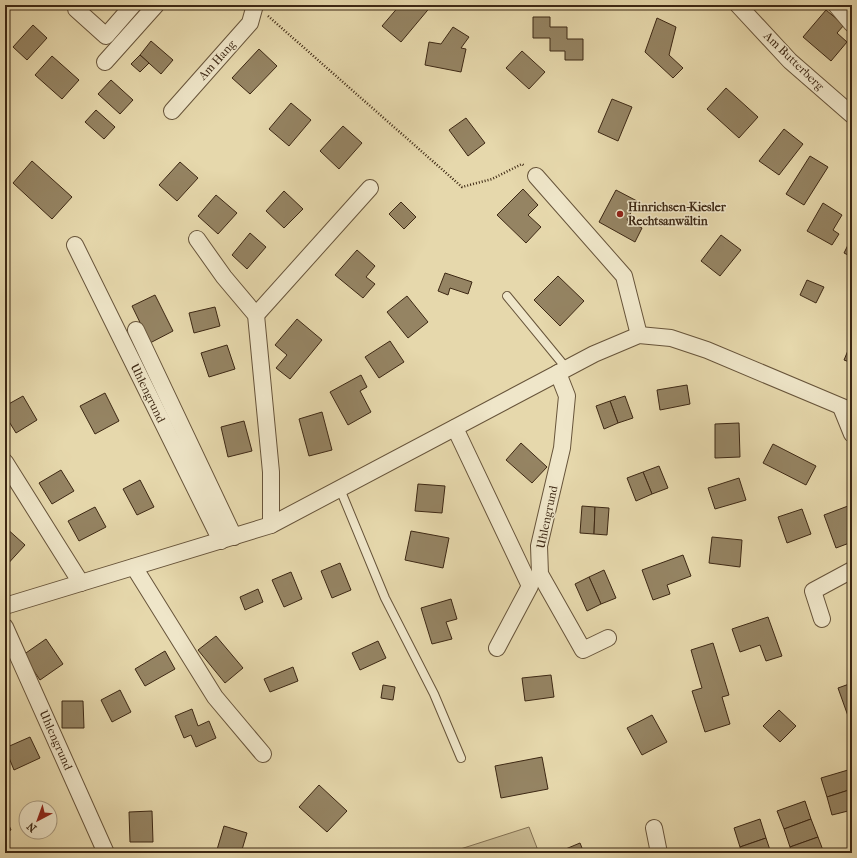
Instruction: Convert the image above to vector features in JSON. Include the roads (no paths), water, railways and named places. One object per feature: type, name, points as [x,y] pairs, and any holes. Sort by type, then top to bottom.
[{"type":"street","points":[[76,8],[106,36],[133,5]]},
{"type":"street","points":[[105,62],[156,5]]},
{"type":"street","name":"Am Hang","points":[[172,110],[250,23],[255,5]]},
{"type":"street","name":"Am Butterberg","points":[[738,5],[790,61],[852,115]]},
{"type":"street","points":[[836,5],[852,24]]},
{"type":"street","points":[[536,176],[624,276],[639,335]]},
{"type":"street","points":[[256,315],[370,188]]},
{"type":"street","points":[[197,239],[224,277],[256,315],[271,472],[271,526]]},
{"type":"street","name":"Uhlengrund","points":[[75,245],[228,539]]},
{"type":"street","name":"Uhlengrund","points":[[136,330],[228,539]]},
{"type":"street","points":[[5,606],[271,526],[594,354],[639,335],[671,338],[707,350],[847,409],[852,434]]},
{"type":"street","name":"Uhlengrund","points":[[562,371],[567,396],[562,448],[539,546],[540,574],[583,650],[608,638]]},
{"type":"street","points":[[454,428],[530,586],[498,648]]},
{"type":"street","points":[[5,462],[81,583]]},
{"type":"street","points":[[134,567],[215,697],[263,754]]},
{"type":"street","points":[[822,618],[813,591],[852,570]]},
{"type":"street","name":"Uhlengrund","points":[[5,627],[106,853]]},
{"type":"street","points":[[654,828],[659,853]]},
{"type":"lane","points":[[507,296],[562,371]]},
{"type":"lane","points":[[340,489],[385,598],[434,694],[461,758]]},
{"type":"place","name":"Hinrichsen-Kiesler Rechtsanwältin","points":[[620,214]]}]
